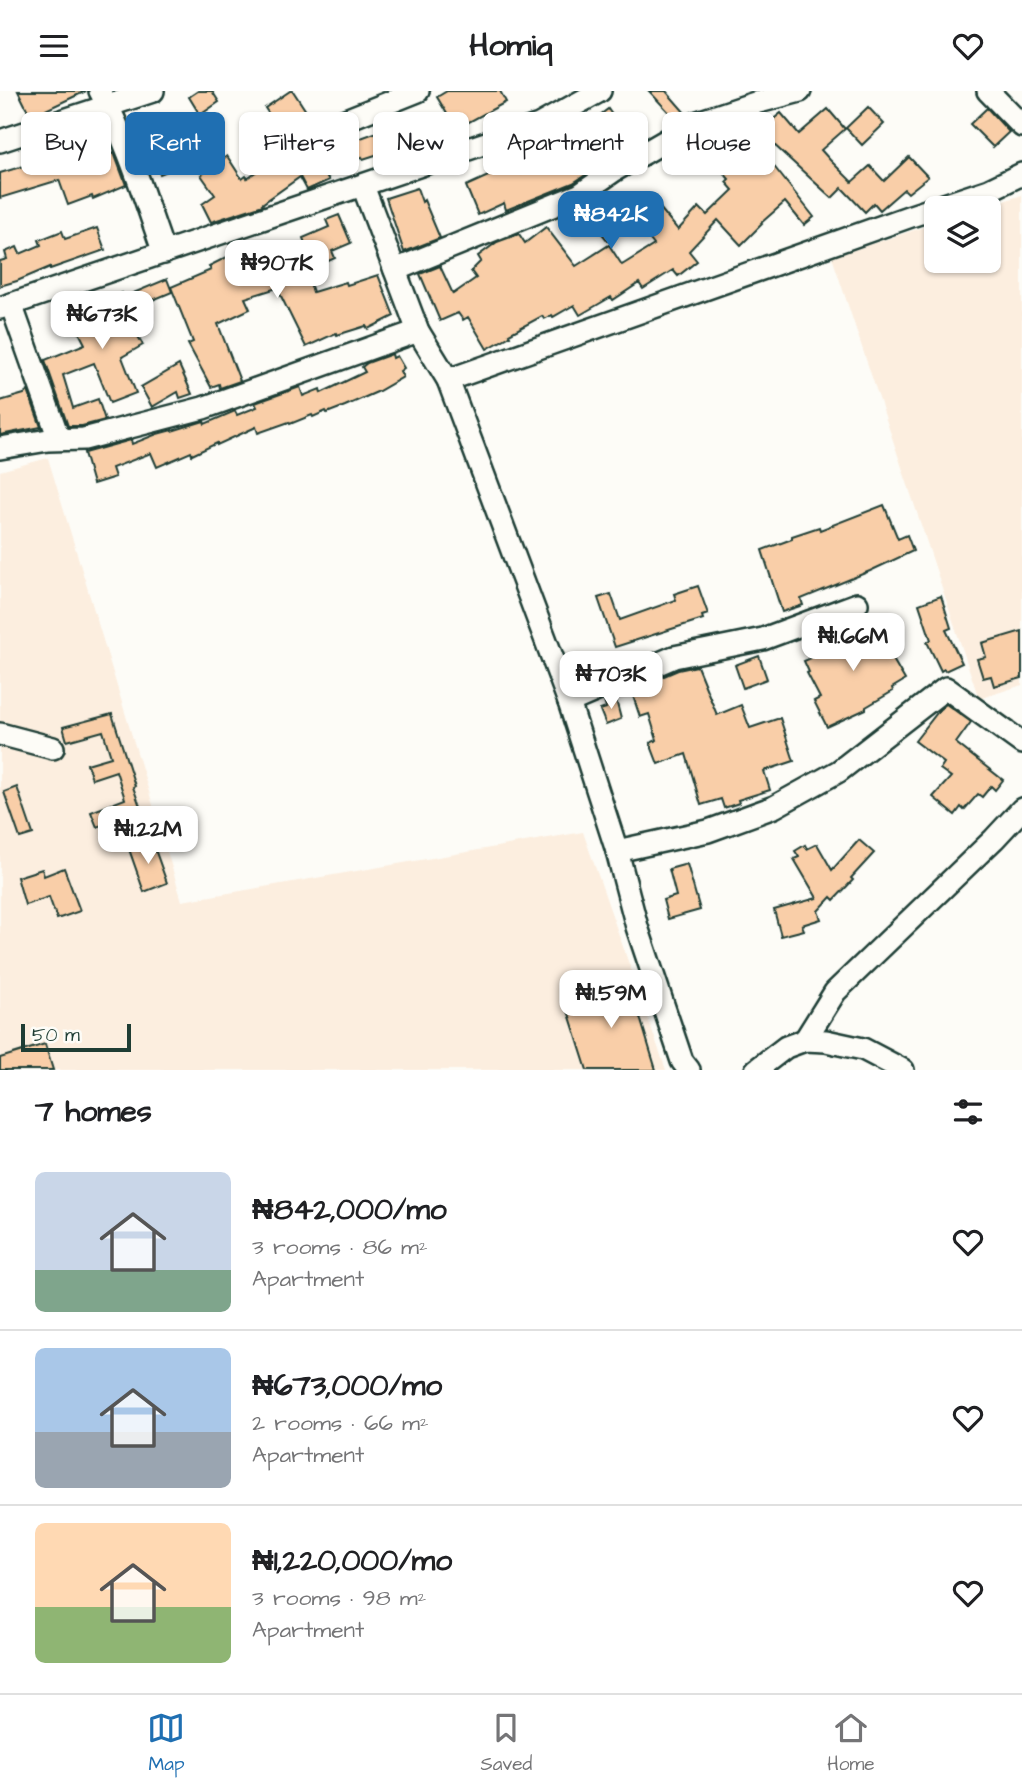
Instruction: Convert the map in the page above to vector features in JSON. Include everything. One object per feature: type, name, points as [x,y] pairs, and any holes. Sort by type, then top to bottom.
[{"type":"street","points":[[0,141],[104,98],[153,91]]},
{"type":"street","points":[[359,115],[418,91]]},
{"type":"street","points":[[59,439],[6,306],[539,125],[600,91]]},
{"type":"street","points":[[395,270],[579,195],[615,170],[698,122],[800,91]]},
{"type":"street","points":[[988,91],[1022,126]]},
{"type":"street","points":[[104,98],[164,253]]},
{"type":"street","points":[[448,380],[989,190],[1022,174]]},
{"type":"street","points":[[363,186],[418,331],[448,380],[569,702],[617,851],[637,927],[682,1061],[689,1070]]},
{"type":"street","points":[[0,448],[48,440],[84,439],[203,408],[418,331]]},
{"type":"street","points":[[569,702],[674,657],[763,639],[857,604]]},
{"type":"street","points":[[617,851],[708,831],[774,807],[839,771],[946,688],[1022,743]]},
{"type":"street","points":[[0,734],[52,748]]},
{"type":"street","points":[[805,1039],[835,992],[1022,809]]},
{"type":"street","points":[[756,1070],[786,1047],[805,1039],[863,1049],[903,1070]]},
{"type":"shaded area","points":[[1022,195],[1022,685],[979,699],[832,257],[924,227],[924,273],[1001,273],[1001,202]]},
{"type":"shaded area","points":[[48,458],[182,901],[583,832],[666,1070],[0,1070],[0,471]]},
{"type":"building","points":[[18,91],[86,91],[42,112],[28,112]]},
{"type":"building","points":[[198,91],[212,91],[219,102],[204,112],[198,112],[189,97]]},
{"type":"building","points":[[293,91],[306,111],[268,112],[265,108]]},
{"type":"building","points":[[447,91],[500,91],[506,102],[483,112],[469,122],[469,112],[446,112],[437,97]]},
{"type":"building","points":[[649,91],[666,91],[684,112],[669,112]]},
{"type":"building","points":[[868,107],[884,124],[862,145],[846,128]]},
{"type":"building","points":[[987,108],[1009,132],[993,147],[970,124]]},
{"type":"building","points":[[828,109],[845,129],[821,150],[852,182],[870,166],[884,181],[909,157],[928,177],[908,193],[904,189],[880,210],[874,203],[865,212],[842,188],[832,198],[775,146],[775,118],[781,113],[799,134]]},
{"type":"building","points":[[373,134],[373,156],[359,159],[359,139]]},
{"type":"building","points":[[114,153],[126,185],[93,199],[92,196],[68,205],[59,180],[0,198],[0,173],[21,167],[21,175],[111,175],[111,154]]},
{"type":"building","points":[[227,156],[242,179],[246,176],[247,178],[251,175],[330,175],[327,177],[329,180],[307,190],[300,177],[263,205],[211,222],[202,204],[215,195],[201,175],[225,175]]},
{"type":"building","points":[[775,168],[814,217],[804,225],[785,202],[741,245],[718,220],[689,251],[697,261],[678,276],[673,270],[643,289],[639,283],[613,300],[611,297],[580,315],[574,305],[553,317],[552,315],[544,319],[542,316],[487,349],[468,317],[463,320],[458,313],[440,321],[420,274],[440,266],[453,294],[476,278],[471,271],[481,261],[478,256],[497,242],[519,234],[525,243],[546,227],[576,266],[609,245],[622,265],[654,245],[639,226],[660,208],[678,230],[699,207],[707,215],[733,190],[726,182],[729,179],[726,175],[775,175]]},
{"type":"building","points":[[491,175],[585,175],[573,183],[506,210],[504,203],[478,215],[466,186]]},
{"type":"building","points":[[417,188],[440,238],[404,252],[386,198]]},
{"type":"building","points":[[613,200],[631,223],[608,241],[596,226],[600,223],[595,214]]},
{"type":"building","points":[[339,215],[351,243],[332,251],[335,258],[306,271],[313,292],[378,275],[394,316],[368,329],[366,326],[337,335],[336,333],[306,347],[277,288],[245,298],[250,309],[218,324],[240,381],[220,388],[219,384],[211,387],[188,344],[193,342],[171,287],[211,270],[209,266],[229,256],[234,266],[265,256],[268,266],[308,251],[303,238],[329,227],[326,220]]},
{"type":"building","points":[[97,228],[105,250],[0,286],[0,261],[7,259],[5,252],[17,247],[20,254],[41,245],[39,240],[62,231],[65,239]]},
{"type":"building","points":[[167,279],[172,292],[124,312],[143,345],[122,357],[136,393],[110,403],[94,363],[63,375],[73,408],[98,399],[105,420],[82,426],[68,426],[45,360],[85,344],[69,313],[86,304],[88,308],[122,293],[124,297]]},
{"type":"building","points":[[392,354],[393,358],[397,356],[404,368],[400,371],[403,377],[345,406],[258,433],[256,427],[157,467],[151,453],[112,468],[115,477],[93,484],[84,453],[131,440],[132,444],[204,421],[205,424],[235,411],[237,415],[257,407],[255,403],[300,387],[303,396],[320,389],[321,393],[365,372],[362,367],[367,363]]},
{"type":"building","points":[[179,365],[192,394],[180,398],[178,392],[152,407],[141,387]]},
{"type":"building","points":[[28,391],[41,427],[0,435],[0,401]]},
{"type":"building","points":[[884,505],[898,539],[907,535],[913,551],[801,599],[803,605],[782,612],[762,550],[792,539],[792,536],[819,527],[820,530]]},
{"type":"building","points":[[698,586],[708,614],[702,616],[703,619],[615,647],[598,598],[611,594],[620,620],[676,600],[674,594]]},
{"type":"building","points":[[941,596],[951,628],[946,630],[962,663],[945,671],[941,671],[927,642],[931,640],[919,604]]},
{"type":"building","points":[[881,621],[894,655],[891,656],[905,680],[866,709],[827,727],[814,701],[820,698],[804,661],[835,642],[833,637]]},
{"type":"building","points":[[1022,631],[1022,678],[994,686],[991,676],[983,678],[977,659],[986,657],[982,643]]},
{"type":"building","points":[[759,656],[767,679],[743,688],[735,665]]},
{"type":"building","points":[[697,666],[717,715],[741,705],[750,728],[780,718],[794,761],[764,771],[770,790],[738,800],[739,803],[724,808],[721,799],[701,805],[686,754],[658,764],[650,743],[657,740],[649,714],[640,717],[631,690],[678,670]]},
{"type":"building","points":[[615,696],[621,719],[606,725],[600,710],[606,708],[604,701]]},
{"type":"building","points":[[946,704],[971,722],[956,743],[1003,780],[995,790],[991,786],[982,797],[978,794],[964,810],[961,807],[955,815],[933,797],[951,777],[940,769],[944,763],[915,741]]},
{"type":"building","points":[[112,714],[141,809],[97,827],[91,812],[125,799],[116,771],[92,779],[87,764],[111,757],[103,731],[67,741],[63,727]]},
{"type":"building","points":[[17,787],[33,834],[20,838],[4,792]]},
{"type":"building","points":[[859,840],[874,853],[851,878],[853,880],[834,900],[831,897],[818,911],[821,919],[802,925],[804,930],[781,936],[774,910],[817,898],[794,859],[799,857],[795,851],[805,845],[807,849],[817,844],[832,870]]},
{"type":"building","points":[[152,841],[167,883],[144,892],[129,849]]},
{"type":"building","points":[[687,864],[700,910],[668,919],[663,900],[676,896],[669,869]]},
{"type":"building","points":[[64,868],[80,911],[57,919],[49,897],[25,905],[17,877],[42,869],[44,876]]},
{"type":"building","points":[[629,981],[656,1070],[587,1070],[565,1001]]},
{"type":"building","points":[[45,1044],[53,1070],[0,1070],[0,1058]]}]
